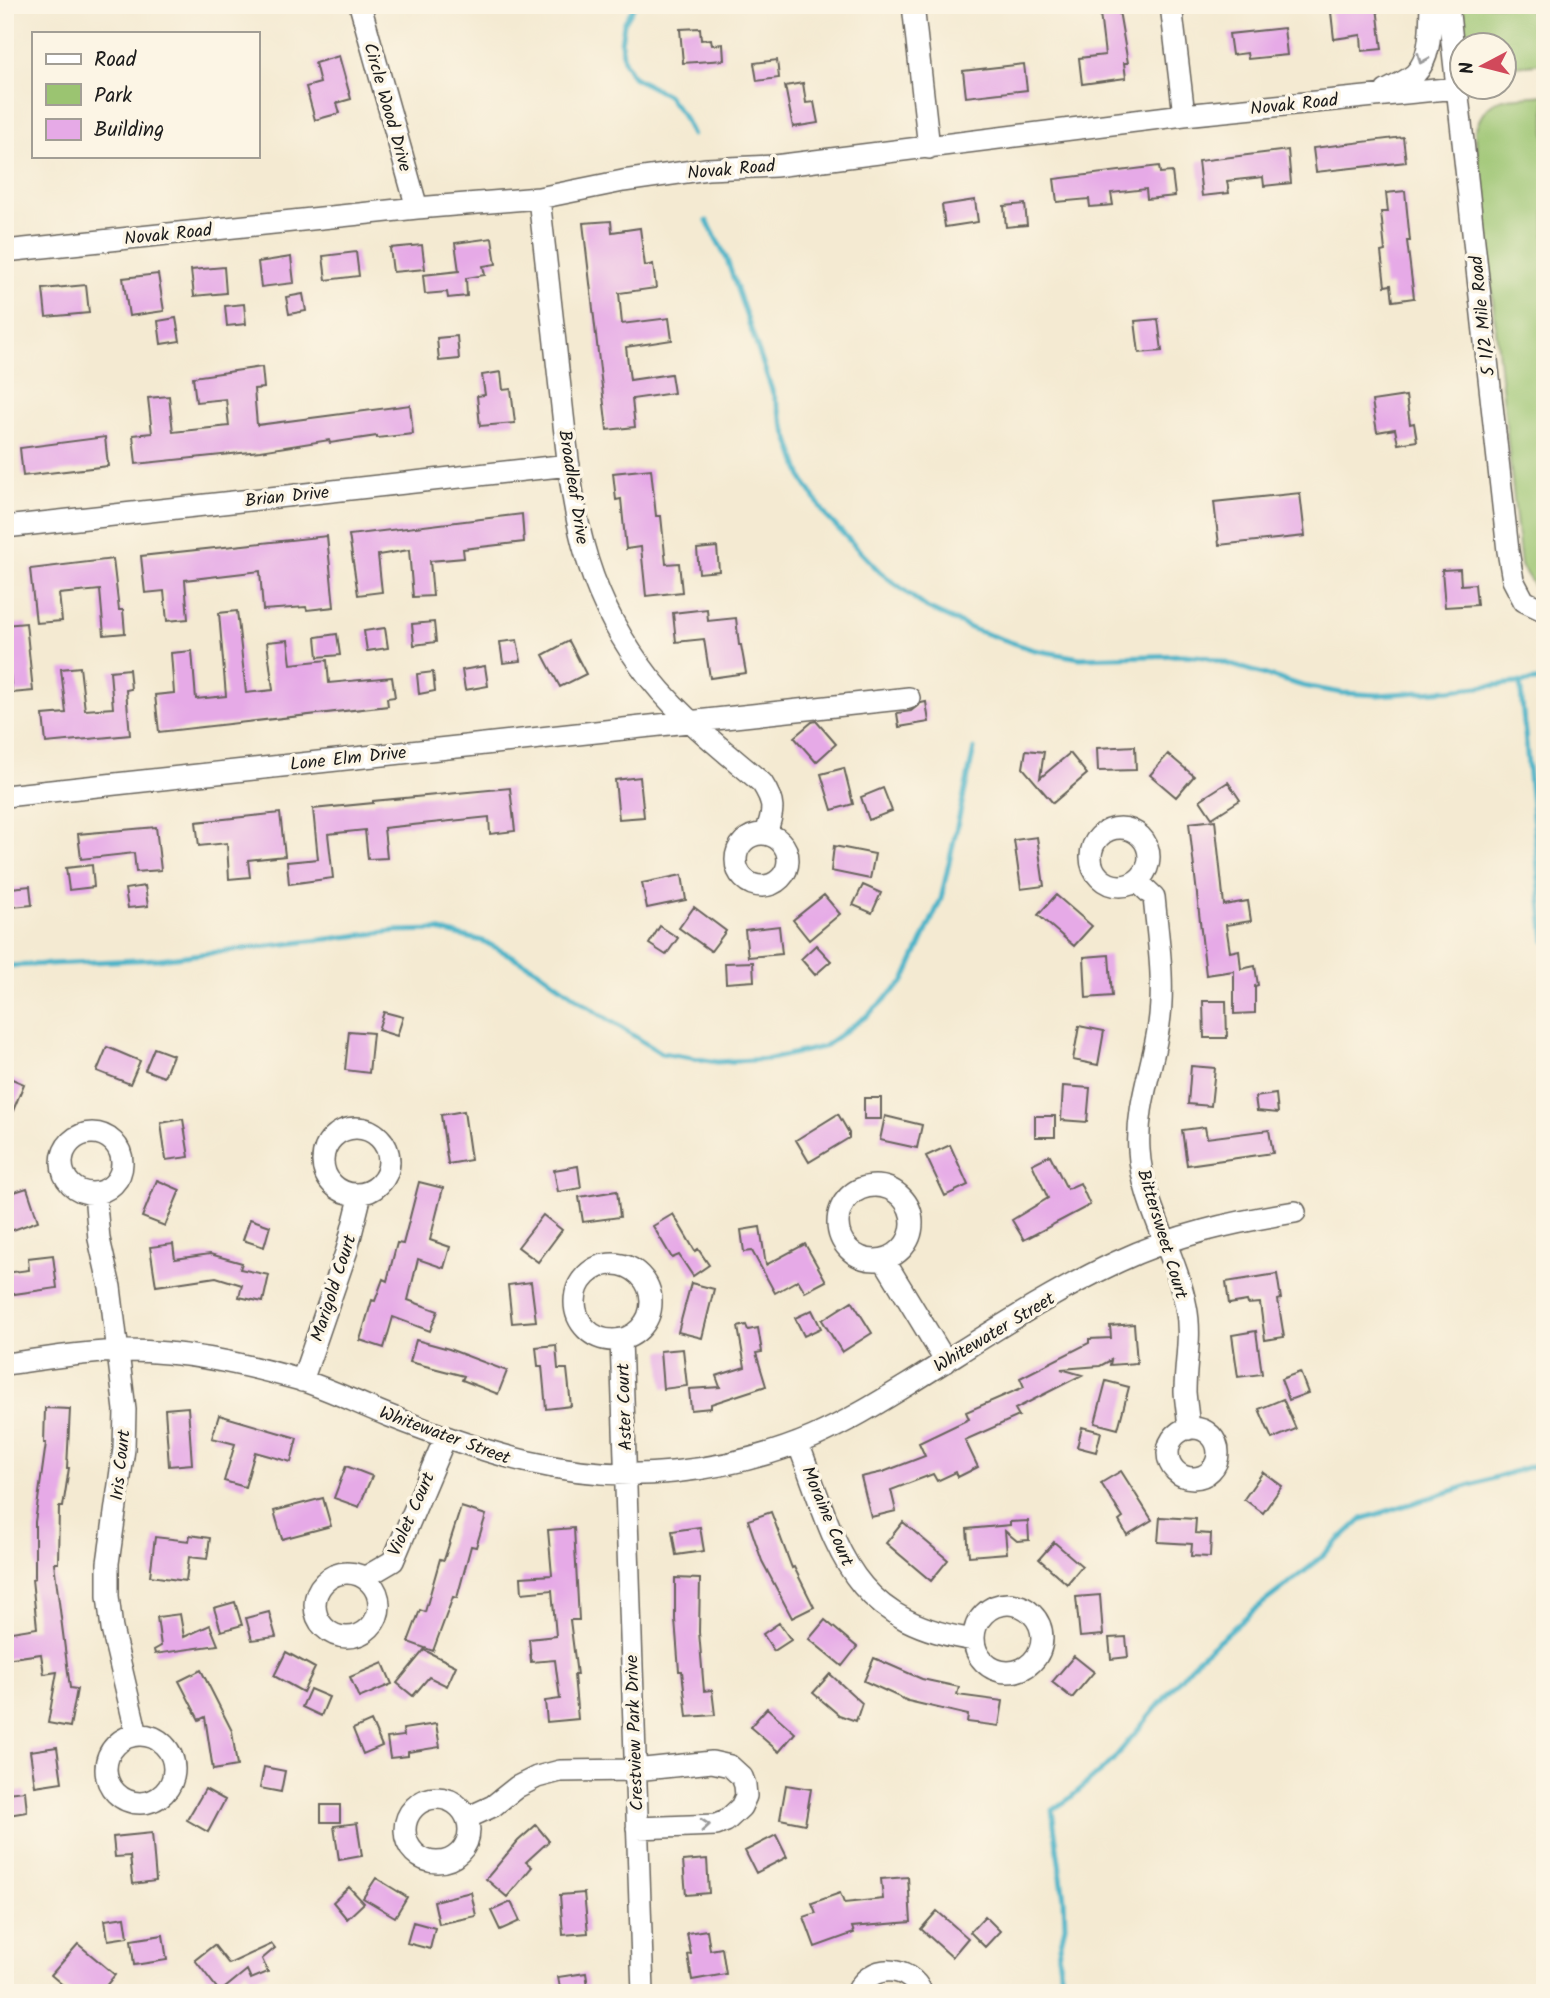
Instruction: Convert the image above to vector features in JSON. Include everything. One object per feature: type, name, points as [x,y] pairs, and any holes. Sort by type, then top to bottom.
[{"type":"street","name":"Circle Wood Drive","points":[[360,5],[417,208]]},
{"type":"street","points":[[913,5],[929,148]]},
{"type":"street","points":[[1171,5],[1184,116]]},
{"type":"street","points":[[1382,94],[1415,73],[1425,56],[1430,36],[1431,5]]},
{"type":"street","name":"5 1/2 Mile Road","points":[[1448,5],[1451,32]]},
{"type":"street","name":"Novak Road","points":[[5,251],[539,198],[623,181],[707,169],[775,166],[1184,116],[1448,89]]},
{"type":"street","name":"5 1/2 Mile Road","points":[[1459,102],[1513,580],[1524,601],[1545,611]]},
{"type":"street","name":"Broadleaf Drive","points":[[539,198],[569,465],[577,525],[586,560],[602,601],[619,634],[641,667],[667,698],[762,783],[772,799],[772,817],[766,833]]},
{"type":"street","name":"Brian Drive","points":[[5,527],[569,465]]},
{"type":"street","name":"Lone Elm Drive","points":[[5,796],[909,698]]},
{"type":"street","name":"Bittersweet Court","points":[[1137,881],[1154,897],[1162,998],[1159,1027],[1138,1125],[1139,1152],[1144,1180],[1186,1306],[1189,1332],[1185,1390],[1189,1429]]},
{"type":"street","name":"Iris Court","points":[[95,1193],[99,1239],[110,1287],[125,1410],[124,1449],[108,1563],[108,1596],[112,1629],[136,1735]]},
{"type":"street","name":"Marigold Court","points":[[302,1381],[347,1250],[361,1194]]},
{"type":"street","name":"Whitewater Street","points":[[5,1364],[119,1351],[163,1352],[209,1359],[302,1381],[445,1438],[528,1464],[626,1474],[671,1472],[720,1465],[798,1443],[855,1417],[1068,1287],[1115,1262],[1165,1242],[1219,1226],[1295,1212]]},
{"type":"street","points":[[884,1260],[946,1362]]},
{"type":"street","name":"Aster Court","points":[[621,1339],[626,1474]]},
{"type":"street","name":"Violet Court","points":[[363,1578],[393,1561],[445,1438]]},
{"type":"street","name":"Moraine Court","points":[[798,1443],[839,1549],[851,1572],[867,1592],[886,1609],[907,1621],[946,1636],[974,1640]]},
{"type":"street","name":"Crestview Park Drive","points":[[626,1474],[643,1993]]},
{"type":"street","points":[[467,1818],[493,1806],[517,1787],[537,1777],[560,1771],[635,1770],[722,1763],[742,1777],[746,1797],[735,1814],[716,1825],[637,1828]]},
{"type":"street","points":[[857,1993],[864,1980],[873,1974],[893,1970],[912,1978],[922,1993]]},
{"type":"green space","points":[[1462,5],[1530,5],[1534,22],[1545,35],[1545,63],[1518,66],[1518,32],[1465,32]]},
{"type":"green space","points":[[1545,95],[1545,596],[1537,591],[1521,566],[1475,131],[1480,118],[1493,103],[1518,102],[1518,97]]},
{"type":"building","points":[[1099,5],[1118,5],[1128,63],[1124,63],[1126,78],[1082,84],[1079,58],[1105,55]]},
{"type":"building","points":[[1377,7],[1382,49],[1362,51],[1361,35],[1334,39],[1331,12]]},
{"type":"building","points":[[700,28],[701,40],[711,39],[712,45],[723,44],[724,60],[683,63],[680,29]]},
{"type":"building","points":[[1284,28],[1287,55],[1248,59],[1247,53],[1232,55],[1229,34]]},
{"type":"building","points":[[339,56],[351,99],[337,103],[340,113],[315,120],[306,87],[320,83],[315,63]]},
{"type":"building","points":[[777,60],[779,78],[757,81],[754,63]]},
{"type":"building","points":[[1024,64],[1027,90],[966,97],[963,71]]},
{"type":"building","points":[[803,83],[806,103],[814,102],[818,123],[793,127],[785,86]]},
{"type":"building","points":[[1403,137],[1406,162],[1316,172],[1313,148]]},
{"type":"building","points":[[1288,150],[1291,183],[1264,186],[1263,177],[1227,181],[1229,193],[1202,196],[1198,161]]},
{"type":"building","points":[[1159,166],[1160,173],[1172,172],[1175,196],[1147,199],[1146,189],[1111,193],[1113,205],[1090,207],[1089,199],[1057,202],[1054,179]]},
{"type":"building","points":[[1405,191],[1410,241],[1407,241],[1414,298],[1393,301],[1391,285],[1385,286],[1381,252],[1385,251],[1381,212],[1388,212],[1386,193]]},
{"type":"building","points":[[975,200],[978,222],[945,227],[942,205]]},
{"type":"building","points":[[1025,204],[1027,225],[1006,227],[1004,206]]},
{"type":"building","points":[[611,221],[612,232],[640,228],[645,266],[653,264],[656,288],[619,293],[622,324],[669,318],[672,340],[626,347],[630,380],[671,374],[674,393],[632,399],[635,427],[607,430],[583,223]]},
{"type":"building","points":[[492,238],[496,264],[483,266],[485,275],[466,278],[467,296],[448,298],[447,292],[425,294],[423,275],[459,271],[455,243]]},
{"type":"building","points":[[422,245],[425,269],[393,272],[390,248]]},
{"type":"building","points":[[356,252],[359,276],[326,280],[323,256]]},
{"type":"building","points":[[291,257],[294,283],[261,287],[258,262]]},
{"type":"building","points":[[224,267],[226,293],[194,296],[191,270]]},
{"type":"building","points":[[158,274],[164,311],[129,316],[123,278]]},
{"type":"building","points":[[86,285],[89,313],[46,317],[43,289]]},
{"type":"building","points":[[303,294],[306,311],[289,314],[286,297]]},
{"type":"building","points":[[244,304],[246,324],[227,326],[225,306]]},
{"type":"building","points":[[176,318],[180,341],[161,344],[158,321]]},
{"type":"building","points":[[1158,319],[1162,351],[1139,353],[1135,321]]},
{"type":"building","points":[[457,336],[459,359],[439,361],[437,338]]},
{"type":"building","points":[[262,367],[264,388],[254,389],[257,425],[410,405],[413,434],[330,443],[329,440],[260,451],[136,464],[133,435],[152,433],[148,398],[169,396],[173,432],[229,426],[226,399],[196,402],[193,377]]},
{"type":"building","points":[[501,372],[503,390],[511,389],[515,423],[480,426],[477,396],[485,395],[482,375]]},
{"type":"building","points":[[1406,396],[1410,424],[1414,423],[1417,441],[1398,444],[1395,429],[1377,432],[1372,401]]},
{"type":"building","points":[[105,437],[108,466],[23,476],[20,448]]},
{"type":"building","points":[[651,469],[656,516],[661,516],[666,564],[679,563],[682,592],[646,596],[641,547],[626,549],[621,499],[616,500],[613,473]]},
{"type":"building","points":[[1300,493],[1305,536],[1219,545],[1214,502]]},
{"type":"building","points":[[522,514],[524,542],[463,549],[464,558],[430,561],[433,596],[413,597],[409,550],[378,555],[382,592],[358,595],[349,535]]},
{"type":"building","points":[[327,536],[334,607],[263,610],[260,571],[185,580],[188,619],[167,621],[164,591],[145,593],[141,556]]},
{"type":"building","points":[[717,547],[719,571],[699,573],[697,549]]},
{"type":"building","points":[[113,559],[119,610],[123,610],[125,633],[104,635],[100,590],[59,594],[62,621],[36,623],[30,569]]},
{"type":"building","points":[[1460,569],[1461,585],[1475,584],[1477,605],[1445,607],[1442,570]]},
{"type":"building","points":[[707,609],[708,621],[736,618],[746,673],[710,678],[704,639],[676,642],[673,613]]},
{"type":"building","points":[[237,611],[246,693],[273,690],[267,642],[288,640],[291,664],[327,660],[329,683],[392,677],[395,697],[387,698],[388,706],[159,732],[155,695],[174,693],[171,653],[192,651],[196,699],[226,696],[219,613]]},
{"type":"building","points":[[434,622],[436,642],[414,645],[412,624]]},
{"type":"building","points":[[26,623],[33,691],[12,693],[5,625]]},
{"type":"building","points":[[385,628],[388,648],[367,651],[364,631]]},
{"type":"building","points":[[337,634],[340,655],[318,657],[316,637]]},
{"type":"building","points":[[517,640],[521,661],[503,663],[500,642]]},
{"type":"building","points":[[569,641],[586,674],[560,687],[543,655]]},
{"type":"building","points":[[485,666],[488,686],[465,690],[462,670]]},
{"type":"building","points":[[80,667],[85,710],[113,708],[110,671],[129,669],[131,689],[126,690],[130,735],[46,743],[43,715],[66,713],[61,669]]},
{"type":"building","points":[[433,672],[435,691],[419,694],[417,674]]},
{"type":"building","points":[[926,702],[929,722],[899,727],[897,713],[911,711]]},
{"type":"building","points":[[816,721],[836,744],[816,762],[794,737]]},
{"type":"building","points":[[1135,746],[1136,770],[1098,771],[1097,748]]},
{"type":"building","points":[[1026,750],[1044,752],[1040,778],[1070,753],[1087,774],[1053,803],[1023,768]]},
{"type":"building","points":[[1168,754],[1194,776],[1176,797],[1150,775]]},
{"type":"building","points":[[844,768],[853,804],[832,810],[821,774]]},
{"type":"building","points":[[640,777],[644,817],[619,819],[615,780]]},
{"type":"building","points":[[1228,782],[1240,800],[1212,818],[1200,800]]},
{"type":"building","points":[[510,788],[515,831],[490,834],[489,817],[384,828],[387,858],[368,859],[365,830],[328,834],[333,878],[289,884],[287,862],[318,859],[313,809]]},
{"type":"building","points":[[883,788],[892,811],[869,820],[861,797]]},
{"type":"building","points":[[280,813],[285,856],[248,860],[250,877],[229,879],[227,843],[199,846],[196,822]]},
{"type":"building","points":[[1215,820],[1224,905],[1248,901],[1251,921],[1226,925],[1230,952],[1239,950],[1241,969],[1255,966],[1258,985],[1255,986],[1255,1013],[1234,1014],[1234,971],[1206,975],[1189,823]]},
{"type":"building","points":[[156,827],[161,870],[136,872],[134,853],[81,859],[78,834]]},
{"type":"building","points":[[1037,837],[1044,886],[1021,889],[1014,840]]},
{"type":"building","points":[[834,846],[875,854],[870,879],[831,871]]},
{"type":"building","points":[[92,865],[94,887],[69,890],[66,868]]},
{"type":"building","points":[[682,875],[686,900],[647,908],[642,883]]},
{"type":"building","points":[[863,885],[881,893],[872,913],[853,905]]},
{"type":"building","points":[[30,886],[32,905],[13,907],[11,888]]},
{"type":"building","points":[[145,886],[148,906],[128,908],[125,889]]},
{"type":"building","points":[[824,895],[840,914],[809,940],[793,920]]},
{"type":"building","points":[[1056,895],[1092,926],[1074,946],[1038,915]]},
{"type":"building","points":[[694,907],[726,931],[711,951],[679,928]]},
{"type":"building","points":[[660,926],[678,938],[666,955],[649,944]]},
{"type":"building","points":[[779,926],[782,954],[748,957],[745,930]]},
{"type":"building","points":[[816,945],[831,961],[815,975],[801,959]]},
{"type":"building","points":[[1109,955],[1112,996],[1086,998],[1084,957]]},
{"type":"building","points":[[753,962],[754,981],[726,983],[725,963]]},
{"type":"building","points":[[1203,1001],[1226,1001],[1227,1038],[1204,1038]]},
{"type":"building","points":[[384,1012],[403,1017],[397,1036],[378,1030]]},
{"type":"building","points":[[1079,1026],[1104,1031],[1098,1065],[1073,1060]]},
{"type":"building","points":[[349,1031],[373,1033],[369,1073],[345,1070]]},
{"type":"building","points":[[107,1047],[140,1061],[130,1084],[97,1071]]},
{"type":"building","points":[[154,1048],[173,1055],[164,1077],[145,1070]]},
{"type":"building","points":[[1191,1066],[1215,1068],[1211,1106],[1188,1104]]},
{"type":"building","points":[[5,1076],[24,1084],[6,1128],[5,1128]]},
{"type":"building","points":[[1063,1086],[1090,1088],[1087,1122],[1061,1120]]},
{"type":"building","points":[[1276,1094],[1278,1113],[1257,1111],[1255,1097]]},
{"type":"building","points":[[864,1098],[881,1098],[881,1119],[864,1119]]},
{"type":"building","points":[[464,1111],[471,1160],[448,1164],[441,1115]]},
{"type":"building","points":[[838,1114],[849,1138],[809,1162],[796,1140]]},
{"type":"building","points":[[885,1116],[922,1125],[917,1148],[880,1140]]},
{"type":"building","points":[[1035,1116],[1055,1116],[1055,1137],[1035,1137]]},
{"type":"building","points":[[183,1119],[189,1157],[166,1160],[161,1123]]},
{"type":"building","points":[[1205,1127],[1207,1138],[1269,1130],[1273,1153],[1187,1165],[1182,1130]]},
{"type":"building","points":[[950,1145],[968,1185],[945,1196],[926,1156]]},
{"type":"building","points":[[1050,1155],[1067,1189],[1080,1183],[1090,1205],[1024,1240],[1012,1220],[1048,1198],[1032,1164]]},
{"type":"building","points":[[578,1166],[581,1188],[558,1192],[554,1170]]},
{"type":"building","points":[[157,1180],[180,1190],[165,1226],[142,1217]]},
{"type":"building","points":[[419,1182],[443,1188],[430,1240],[450,1247],[444,1268],[418,1259],[408,1300],[438,1311],[430,1331],[393,1317],[384,1348],[360,1340],[372,1300],[375,1301],[383,1279],[387,1281],[397,1243],[403,1244]]},
{"type":"building","points":[[27,1188],[38,1221],[5,1233],[5,1195]]},
{"type":"building","points":[[617,1191],[620,1217],[583,1222],[579,1197]]},
{"type":"building","points":[[673,1214],[695,1251],[698,1249],[709,1265],[693,1276],[679,1255],[672,1258],[653,1226]]},
{"type":"building","points":[[543,1215],[562,1230],[538,1262],[518,1247]]},
{"type":"building","points":[[250,1219],[270,1226],[264,1247],[243,1240]]},
{"type":"building","points":[[760,1227],[766,1265],[805,1244],[826,1281],[805,1292],[798,1280],[775,1293],[752,1251],[744,1252],[741,1230]]},
{"type":"building","points":[[173,1244],[175,1259],[210,1254],[242,1263],[240,1269],[269,1275],[263,1302],[239,1297],[242,1285],[216,1277],[156,1286],[150,1247]]},
{"type":"building","points":[[53,1255],[57,1288],[7,1295],[5,1273],[29,1270],[28,1258]]},
{"type":"building","points":[[1277,1274],[1284,1337],[1265,1340],[1260,1303],[1248,1304],[1247,1301],[1229,1304],[1226,1282]]},
{"type":"building","points":[[531,1282],[536,1321],[512,1323],[508,1285]]},
{"type":"building","points":[[691,1283],[714,1289],[702,1338],[678,1332]]},
{"type":"building","points":[[852,1301],[872,1333],[842,1352],[822,1320]]},
{"type":"building","points":[[812,1310],[821,1328],[804,1336],[795,1318]]},
{"type":"building","points":[[1134,1324],[1137,1363],[1110,1365],[1111,1360],[1100,1366],[1061,1369],[1082,1375],[1015,1409],[1019,1416],[965,1440],[978,1467],[958,1477],[956,1472],[937,1481],[933,1474],[891,1490],[896,1511],[871,1517],[861,1477],[883,1472],[925,1456],[919,1443],[969,1419],[966,1412],[1024,1387],[1020,1378],[1089,1343],[1089,1339],[1111,1338],[1110,1326]]},
{"type":"building","points":[[746,1325],[748,1330],[758,1328],[762,1352],[756,1353],[766,1386],[711,1404],[711,1408],[691,1410],[689,1389],[720,1387],[716,1376],[745,1367],[738,1327]]},
{"type":"building","points":[[1256,1331],[1262,1374],[1238,1377],[1232,1335]]},
{"type":"building","points":[[416,1340],[449,1349],[507,1371],[498,1394],[462,1380],[464,1376],[410,1362]]},
{"type":"building","points":[[556,1345],[558,1369],[567,1369],[571,1406],[546,1409],[542,1366],[538,1366],[536,1347]]},
{"type":"building","points":[[683,1349],[687,1386],[663,1389],[660,1351]]},
{"type":"building","points":[[1300,1372],[1308,1393],[1289,1400],[1281,1379]]},
{"type":"building","points":[[1106,1381],[1129,1387],[1118,1429],[1095,1423]]},
{"type":"building","points":[[1283,1399],[1296,1429],[1272,1439],[1259,1409]]},
{"type":"building","points":[[188,1407],[192,1464],[169,1466],[165,1409]]},
{"type":"building","points":[[45,1408],[70,1409],[69,1468],[63,1507],[59,1507],[58,1563],[54,1563],[70,1688],[77,1689],[70,1727],[48,1723],[57,1672],[44,1674],[41,1654],[5,1659],[5,1633],[37,1628],[32,1579],[35,1578],[35,1522],[46,1443]]},
{"type":"building","points":[[219,1415],[297,1438],[291,1462],[255,1452],[245,1487],[224,1481],[235,1444],[212,1438]]},
{"type":"building","points":[[1082,1427],[1101,1432],[1096,1452],[1077,1447]]},
{"type":"building","points":[[346,1466],[372,1476],[359,1507],[334,1498]]},
{"type":"building","points":[[1121,1471],[1152,1520],[1127,1535],[1119,1521],[1123,1518],[1101,1483]]},
{"type":"building","points":[[1263,1472],[1282,1486],[1263,1513],[1244,1499]]},
{"type":"building","points":[[323,1498],[331,1526],[282,1539],[274,1511]]},
{"type":"building","points":[[461,1507],[486,1515],[476,1547],[471,1546],[457,1598],[453,1597],[433,1651],[408,1642],[420,1610],[425,1612],[440,1559],[444,1560]]},
{"type":"building","points":[[771,1512],[792,1568],[794,1567],[814,1607],[792,1618],[762,1561],[748,1520]]},
{"type":"building","points":[[1160,1517],[1196,1519],[1195,1533],[1211,1534],[1210,1557],[1191,1556],[1192,1544],[1158,1542]]},
{"type":"building","points":[[1028,1521],[1029,1540],[1017,1541],[1005,1531],[1007,1553],[969,1556],[967,1529]]},
{"type":"building","points":[[903,1522],[948,1560],[931,1581],[886,1543]]},
{"type":"building","points":[[700,1527],[704,1551],[676,1555],[672,1531]]},
{"type":"building","points":[[574,1528],[579,1620],[570,1620],[577,1675],[574,1675],[578,1719],[547,1722],[545,1701],[560,1699],[555,1660],[531,1662],[529,1639],[556,1636],[552,1590],[522,1593],[521,1577],[552,1575],[548,1530]]},
{"type":"building","points":[[190,1535],[210,1538],[207,1559],[189,1557],[186,1581],[150,1576],[155,1537],[189,1541]]},
{"type":"building","points":[[1054,1542],[1082,1566],[1067,1584],[1039,1559]]},
{"type":"building","points":[[675,1578],[700,1579],[699,1632],[704,1691],[712,1690],[715,1715],[687,1717],[682,1671],[679,1671]]},
{"type":"building","points":[[1100,1595],[1103,1635],[1080,1637],[1076,1597]]},
{"type":"building","points":[[235,1602],[242,1625],[221,1631],[214,1608]]},
{"type":"building","points":[[269,1612],[276,1637],[252,1640],[246,1618]]},
{"type":"building","points":[[180,1614],[184,1637],[210,1625],[218,1645],[155,1654],[154,1650],[161,1646],[157,1617]]},
{"type":"building","points":[[825,1620],[857,1647],[842,1666],[809,1639]]},
{"type":"building","points":[[779,1623],[791,1640],[774,1651],[763,1634]]},
{"type":"building","points":[[1126,1637],[1128,1657],[1111,1659],[1109,1638]]},
{"type":"building","points":[[424,1650],[456,1666],[447,1686],[429,1677],[413,1696],[397,1683]]},
{"type":"building","points":[[286,1652],[315,1668],[303,1692],[274,1676]]},
{"type":"building","points":[[1074,1656],[1094,1672],[1072,1698],[1052,1682]]},
{"type":"building","points":[[874,1658],[922,1679],[959,1687],[957,1695],[1003,1701],[999,1726],[967,1722],[968,1715],[908,1701],[864,1681]]},
{"type":"building","points":[[383,1663],[392,1684],[359,1698],[350,1677]]},
{"type":"building","points":[[201,1670],[232,1731],[237,1766],[213,1770],[205,1717],[199,1720],[179,1681]]},
{"type":"building","points":[[830,1674],[862,1703],[856,1721],[839,1715],[813,1693]]},
{"type":"building","points":[[310,1689],[329,1697],[321,1716],[302,1707]]},
{"type":"building","points":[[767,1708],[795,1733],[779,1752],[750,1727]]},
{"type":"building","points":[[371,1721],[382,1746],[363,1754],[353,1729]]},
{"type":"building","points":[[436,1724],[440,1747],[390,1758],[387,1738],[404,1736],[403,1729]]},
{"type":"building","points":[[57,1747],[62,1782],[35,1786],[30,1751]]},
{"type":"building","points":[[264,1767],[285,1771],[281,1792],[260,1788]]},
{"type":"building","points":[[786,1785],[811,1789],[805,1824],[780,1819]]},
{"type":"building","points":[[205,1789],[225,1800],[208,1832],[187,1820]]},
{"type":"building","points":[[25,1791],[27,1812],[8,1815],[6,1793]]},
{"type":"building","points":[[321,1805],[340,1805],[340,1822],[321,1822]]},
{"type":"building","points":[[357,1823],[362,1856],[339,1860],[334,1826]]},
{"type":"building","points":[[536,1825],[549,1841],[526,1862],[532,1867],[507,1897],[486,1879],[518,1841]]},
{"type":"building","points":[[152,1833],[156,1881],[133,1884],[130,1856],[115,1857],[113,1837]]},
{"type":"building","points":[[776,1835],[787,1857],[756,1873],[745,1851]]},
{"type":"building","points":[[707,1859],[709,1893],[686,1895],[683,1861]]},
{"type":"building","points":[[908,1877],[911,1922],[852,1927],[854,1933],[815,1947],[804,1917],[816,1913],[812,1903],[840,1893],[844,1903],[883,1899],[881,1879]]},
{"type":"building","points":[[376,1878],[407,1897],[395,1917],[363,1898]]},
{"type":"building","points":[[349,1887],[364,1903],[347,1919],[333,1902]]},
{"type":"building","points":[[471,1892],[476,1916],[439,1924],[434,1901]]},
{"type":"building","points":[[584,1893],[588,1933],[563,1935],[560,1895]]},
{"type":"building","points":[[511,1902],[520,1921],[500,1930],[491,1911]]},
{"type":"building","points":[[937,1911],[968,1938],[952,1957],[921,1929]]},
{"type":"building","points":[[985,1916],[1000,1931],[985,1947],[970,1932]]},
{"type":"building","points":[[125,1917],[128,1937],[108,1940],[105,1920]]},
{"type":"building","points":[[413,1922],[435,1928],[430,1949],[407,1943]]},
{"type":"building","points":[[707,1930],[710,1950],[722,1948],[726,1974],[692,1980],[687,1933]]},
{"type":"building","points":[[163,1935],[167,1960],[134,1965],[131,1940]]},
{"type":"building","points":[[78,1944],[115,1975],[100,1993],[72,1993],[51,1975]]},
{"type":"building","points":[[272,1944],[275,1948],[262,1959],[268,1972],[251,1979],[247,1970],[220,1992],[195,1960],[214,1945],[229,1964]]},
{"type":"building","points":[[586,1973],[589,1993],[561,1993],[558,1977]]},
{"type":"waterway","points":[[635,5],[624,23],[621,43],[624,61],[633,77],[667,95],[683,116],[692,135]]},
{"type":"waterway","points":[[707,221],[726,257],[803,480],[827,517],[880,572],[927,608],[975,630],[1034,650],[1080,658],[1184,655],[1205,657],[1303,686],[1342,693],[1378,695],[1545,680]]},
{"type":"waterway","points":[[1520,682],[1545,941]]},
{"type":"waterway","points":[[5,966],[159,959],[395,931],[437,930],[483,941],[538,970],[587,1006],[661,1053],[717,1062],[770,1059],[823,1047],[868,1015],[904,981],[941,899],[974,749]]},
{"type":"waterway","points":[[1064,1993],[1058,1955],[1065,1926],[1064,1899],[1052,1810],[1069,1799],[1112,1761],[1197,1659],[1310,1567],[1362,1519],[1545,1462]]}]
